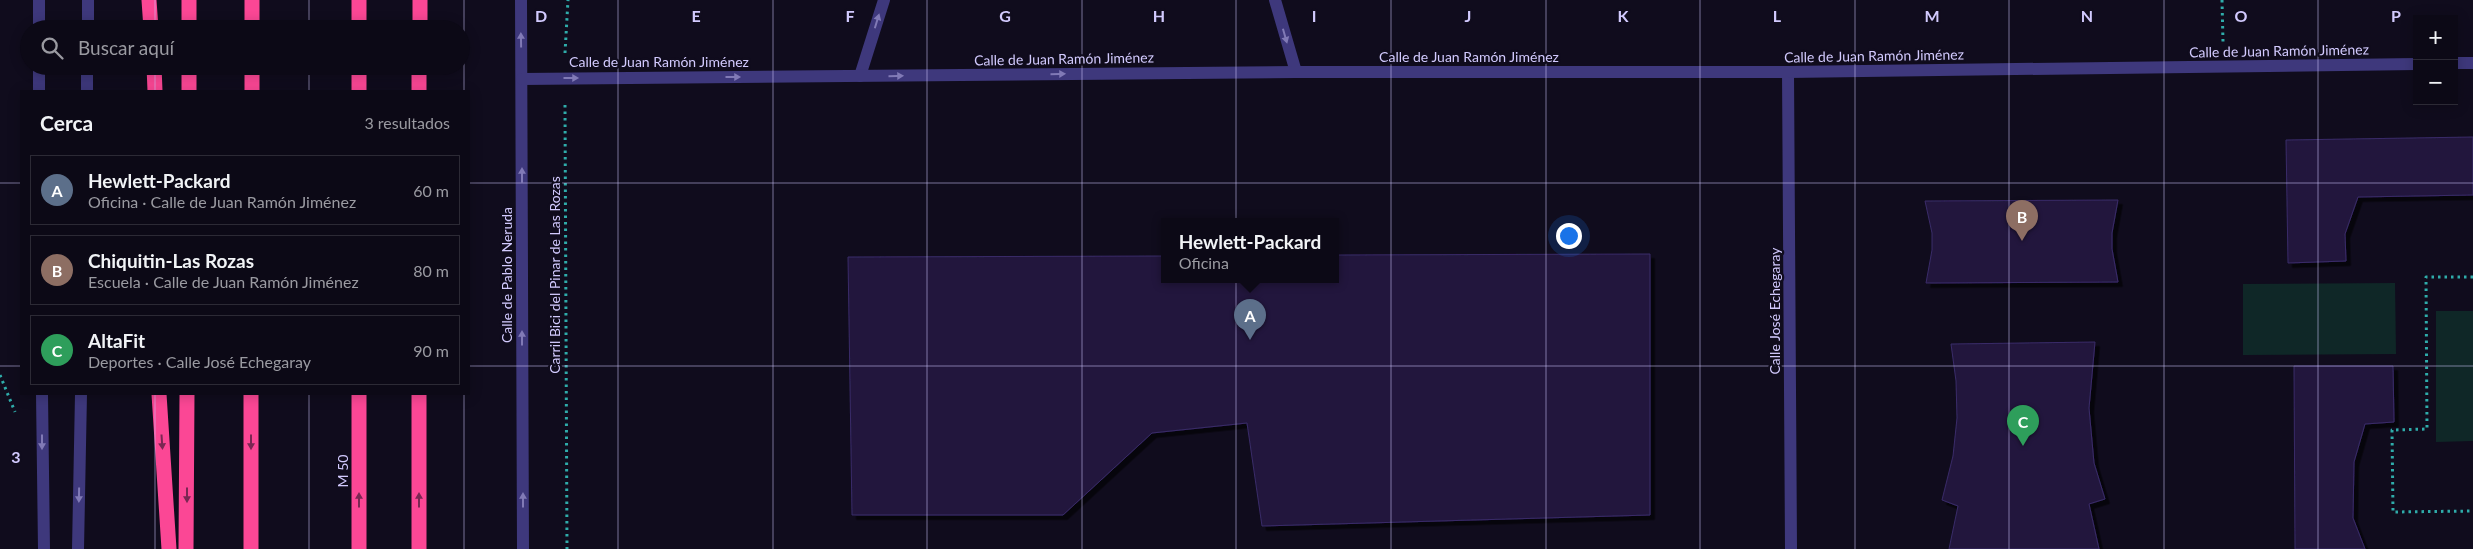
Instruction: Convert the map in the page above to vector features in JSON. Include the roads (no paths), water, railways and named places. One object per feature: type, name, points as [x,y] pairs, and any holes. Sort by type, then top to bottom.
[{"type":"highway","points":[[149,0],[150,20]]},
{"type":"highway","points":[[189,0],[189,20]]},
{"type":"highway","points":[[252,0],[252,20]]},
{"type":"highway","points":[[359,0],[359,20]]},
{"type":"highway","points":[[420,0],[420,20]]},
{"type":"highway","points":[[154,75],[155,90]]},
{"type":"highway","points":[[189,75],[189,90]]},
{"type":"highway","points":[[252,75],[252,90]]},
{"type":"highway","points":[[359,75],[359,90]]},
{"type":"highway","points":[[419,75],[419,90]]},
{"type":"highway","points":[[159,395],[169,549]]},
{"type":"highway","points":[[186,549],[187,395]]},
{"type":"highway","points":[[251,395],[251,549]]},
{"type":"highway","name":"M 50","points":[[359,395],[359,549]]},
{"type":"highway","points":[[419,395],[419,549]]},
{"type":"street","points":[[39,0],[39,20]]},
{"type":"street","points":[[88,0],[88,20]]},
{"type":"street","name":"Calle de Pablo Neruda","points":[[521,0],[523,549]]},
{"type":"street","points":[[860,76],[884,0]]},
{"type":"street","points":[[1275,0],[1296,72]]},
{"type":"street","points":[[2458,64],[2473,63]]},
{"type":"street","name":"Calle de Juan Ramón Jiménez","points":[[522,79],[1296,72],[1788,72],[2413,64]]},
{"type":"street","name":"Calle José Echegaray","points":[[1788,72],[1791,549]]},
{"type":"street","points":[[39,75],[40,90]]},
{"type":"street","points":[[87,75],[87,90]]},
{"type":"street","points":[[42,395],[44,549]]},
{"type":"street","points":[[78,549],[81,395]]},
{"type":"place","name":"Chiquitin-Las Rozas","points":[[2022,241]]},
{"type":"place","name":"Hewlett-Packard","points":[[1250,340]]},
{"type":"place","name":"AltaFit","points":[[2023,446]]}]
